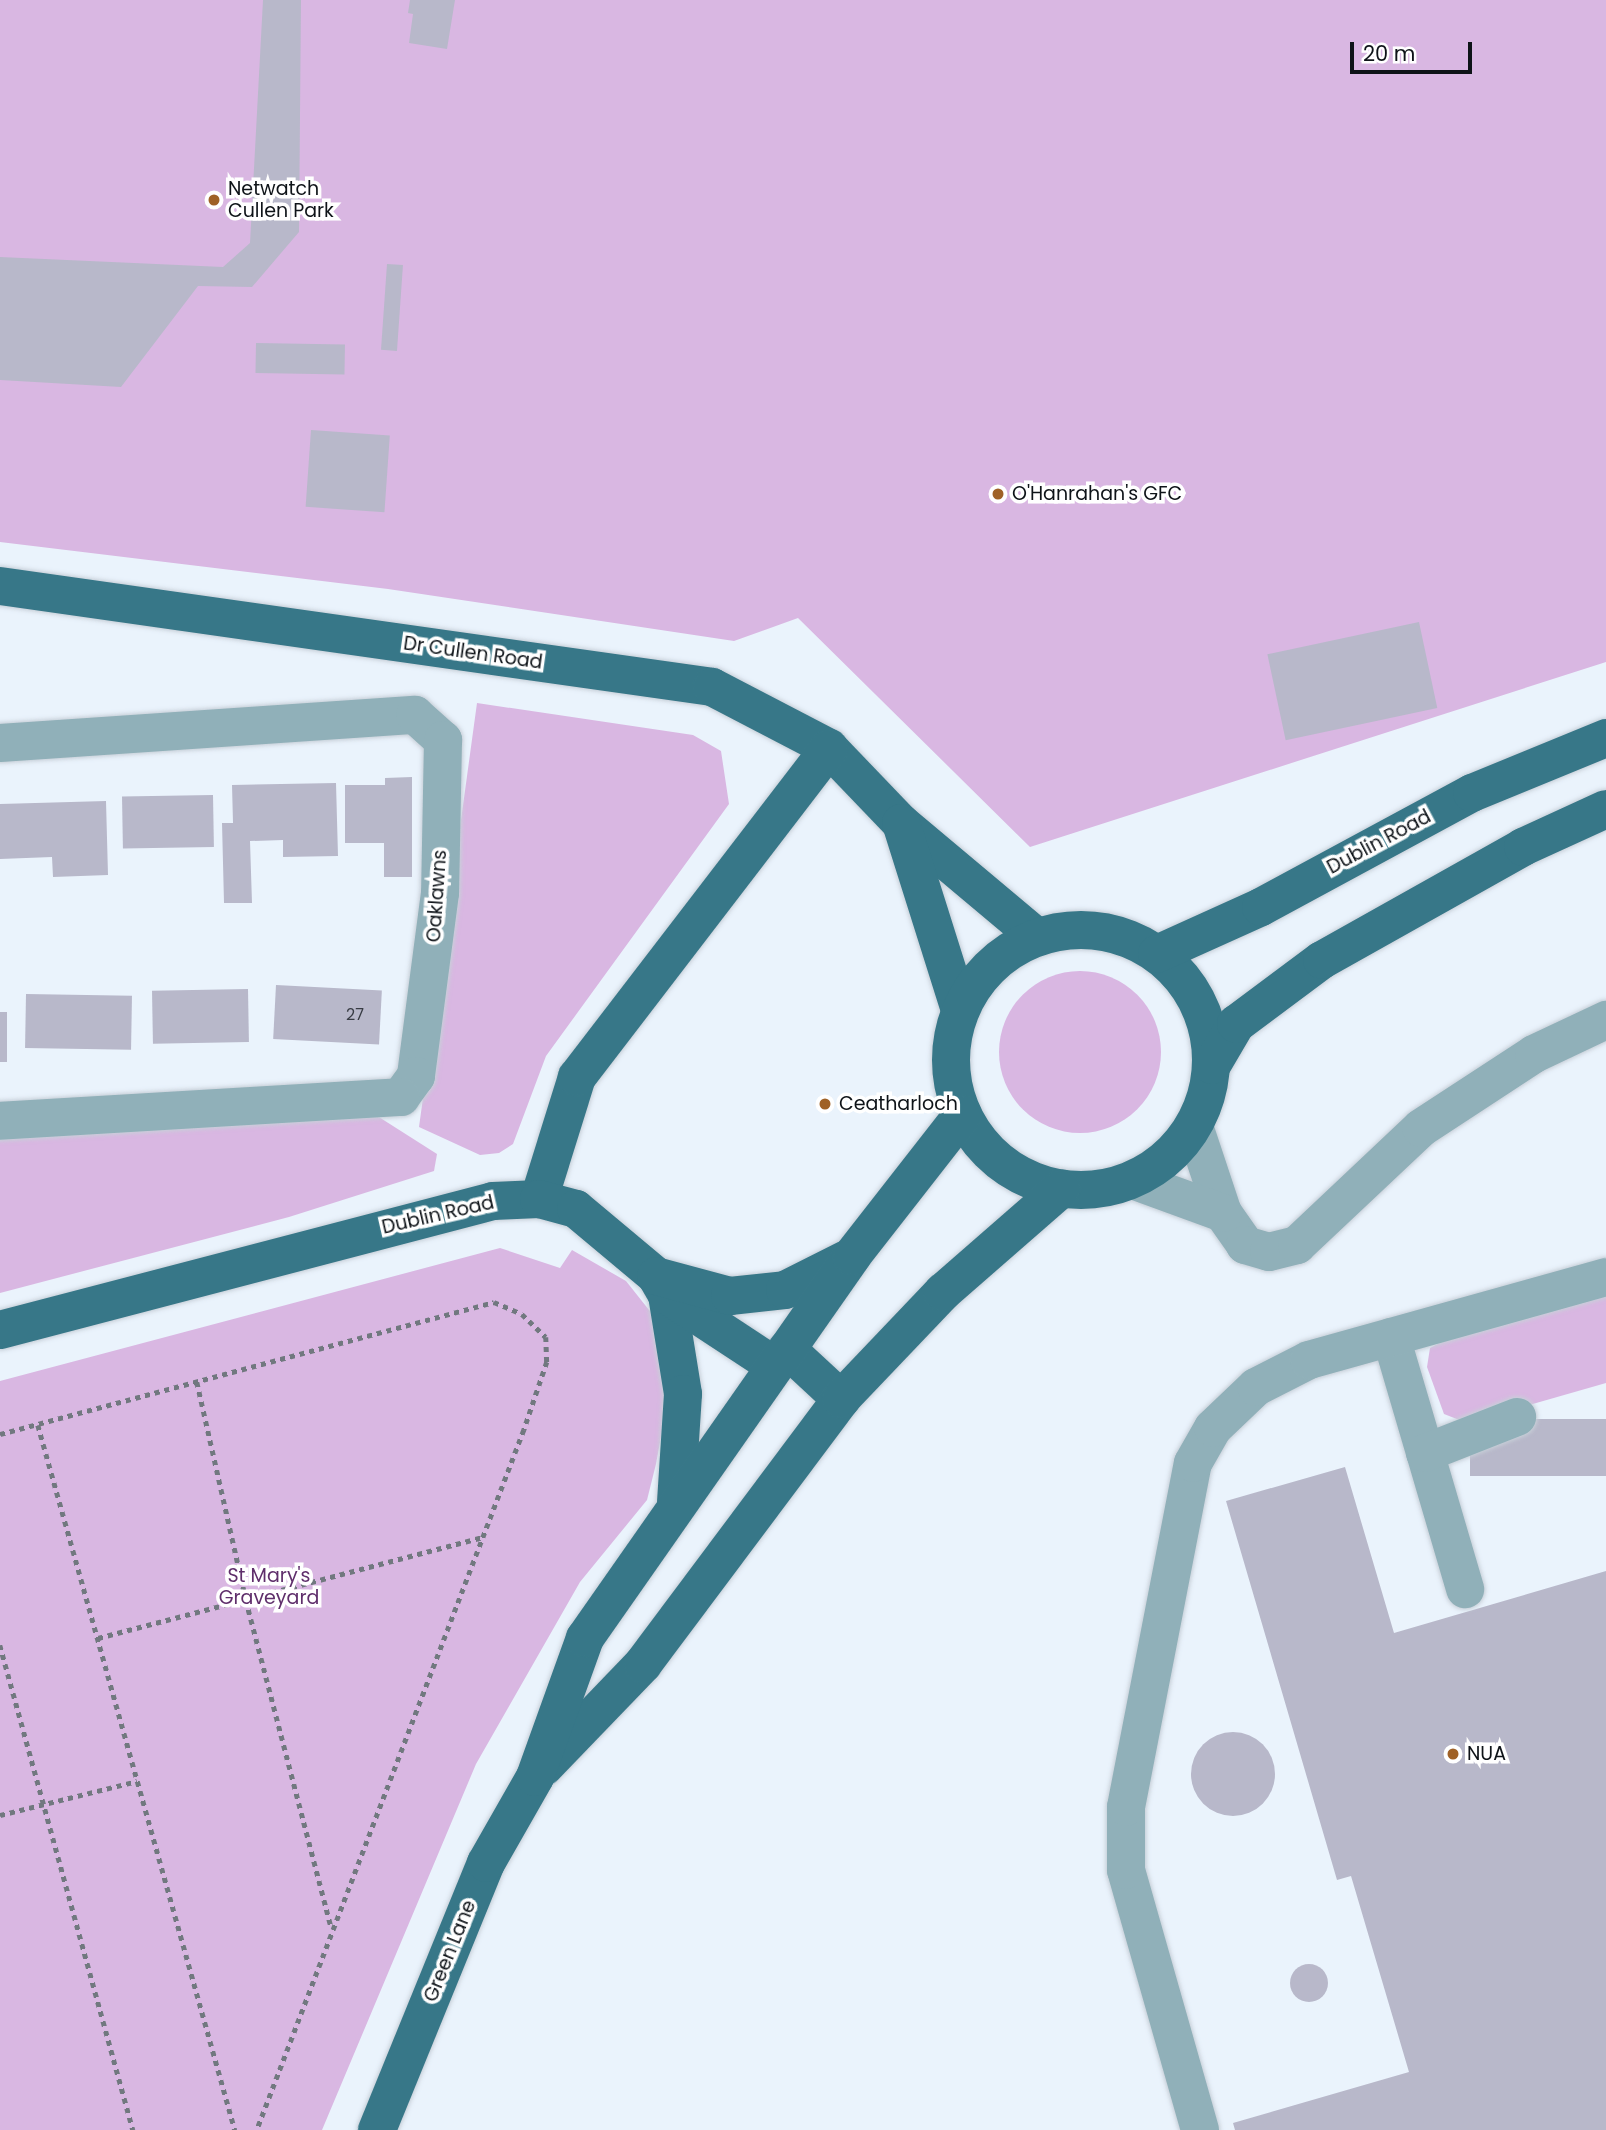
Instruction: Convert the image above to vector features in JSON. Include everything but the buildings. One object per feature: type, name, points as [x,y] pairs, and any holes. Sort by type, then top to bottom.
[{"type":"main road","name":"Dr Cullen Road","points":[[0,586],[712,687],[829,748],[901,823],[1037,937]]},
{"type":"main road","name":"Dublin Road","points":[[1157,954],[1261,907],[1472,793],[1606,738]]},
{"type":"main road","points":[[539,1199],[577,1077],[829,748]]},
{"type":"main road","points":[[1212,1065],[1236,1024],[1322,960],[1523,847],[1606,809]]},
{"type":"main road","points":[[901,823],[960,1010]]},
{"type":"main road","points":[[1079,930],[1106,933],[1157,954],[1188,984],[1206,1023],[1212,1065],[1206,1097],[1194,1126],[1167,1158],[1132,1180],[1097,1190],[1061,1189],[1020,1175],[986,1150],[962,1115],[952,1080],[951,1045],[960,1010],[979,979],[1005,954],[1037,937],[1079,930]]},
{"type":"main road","points":[[535,1776],[584,1638],[676,1502],[852,1256],[962,1115]]},
{"type":"main road","points":[[535,1776],[643,1664],[841,1399],[943,1292],[1061,1189]]},
{"type":"main road","name":"Dublin Road","points":[[0,1330],[415,1219],[492,1201],[539,1199],[576,1209],[662,1285],[730,1296],[785,1290],[852,1256]]},
{"type":"main road","points":[[662,1285],[781,1357],[841,1399]]},
{"type":"main road","points":[[662,1285],[683,1394],[676,1502]]},
{"type":"main road","name":"Green Lane","points":[[377,2130],[486,1863],[535,1776]]},
{"type":"street","name":"Oaklawns","points":[[0,743],[415,715],[443,740],[440,892],[416,1076],[401,1097],[0,1121]]},
{"type":"street","points":[[1194,1126],[1223,1213],[1245,1245],[1269,1252],[1297,1245],[1421,1128],[1534,1054],[1606,1020]]},
{"type":"street","points":[[1132,1180],[1223,1213]]},
{"type":"street","points":[[1200,2130],[1126,1870],[1126,1807],[1193,1463],[1213,1428],[1256,1387],[1309,1360],[1606,1277]]},
{"type":"street","points":[[1391,1337],[1465,1589]]},
{"type":"street","points":[[1425,1453],[1517,1417]]},
{"type":"path","points":[[0,1434],[494,1303],[522,1314],[546,1337],[547,1362],[484,1537],[257,2130]]},
{"type":"path","points":[[197,1382],[246,1600],[332,1931]]},
{"type":"path","points":[[38,1425],[235,2130]]},
{"type":"path","points":[[98,1639],[484,1537]]},
{"type":"path","points":[[0,1645],[133,2130]]},
{"type":"path","points":[[0,1815],[138,1781]]},
{"type":"green space","name":"O'Hanrahan's GFC","points":[[0,0],[1606,0],[1606,662],[1030,847],[798,618],[734,641],[388,589],[0,542]]},
{"type":"green space","points":[[477,703],[693,735],[721,751],[729,804],[546,1056],[513,1144],[499,1153],[480,1155],[419,1127]]},
{"type":"green space","points":[[1080,971],[1111,978],[1137,995],[1154,1021],[1161,1052],[1154,1083],[1137,1109],[1111,1126],[1080,1133],[1049,1126],[1023,1109],[1006,1083],[999,1052],[1006,1021],[1023,995],[1049,978]]},
{"type":"green space","points":[[371,1112],[437,1154],[434,1171],[289,1217],[0,1293],[0,1138]]},
{"type":"green space","name":"St Mary's Graveyard","points":[[500,1248],[560,1268],[572,1250],[626,1281],[653,1315],[667,1404],[656,1464],[647,1500],[580,1582],[476,1764],[322,2130],[0,2130],[0,1381]]},
{"type":"green space","points":[[1606,1295],[1606,1383],[1467,1423],[1444,1414],[1427,1367],[1430,1348],[1449,1338]]},
{"type":"place","name":"Netwatch Cullen Park","points":[[214,200]]},
{"type":"place","name":"O'Hanrahan's GFC","points":[[998,494]]},
{"type":"place","name":"Ceatharloch","points":[[825,1104]]},
{"type":"place","name":"NUA","points":[[1453,1754]]}]
